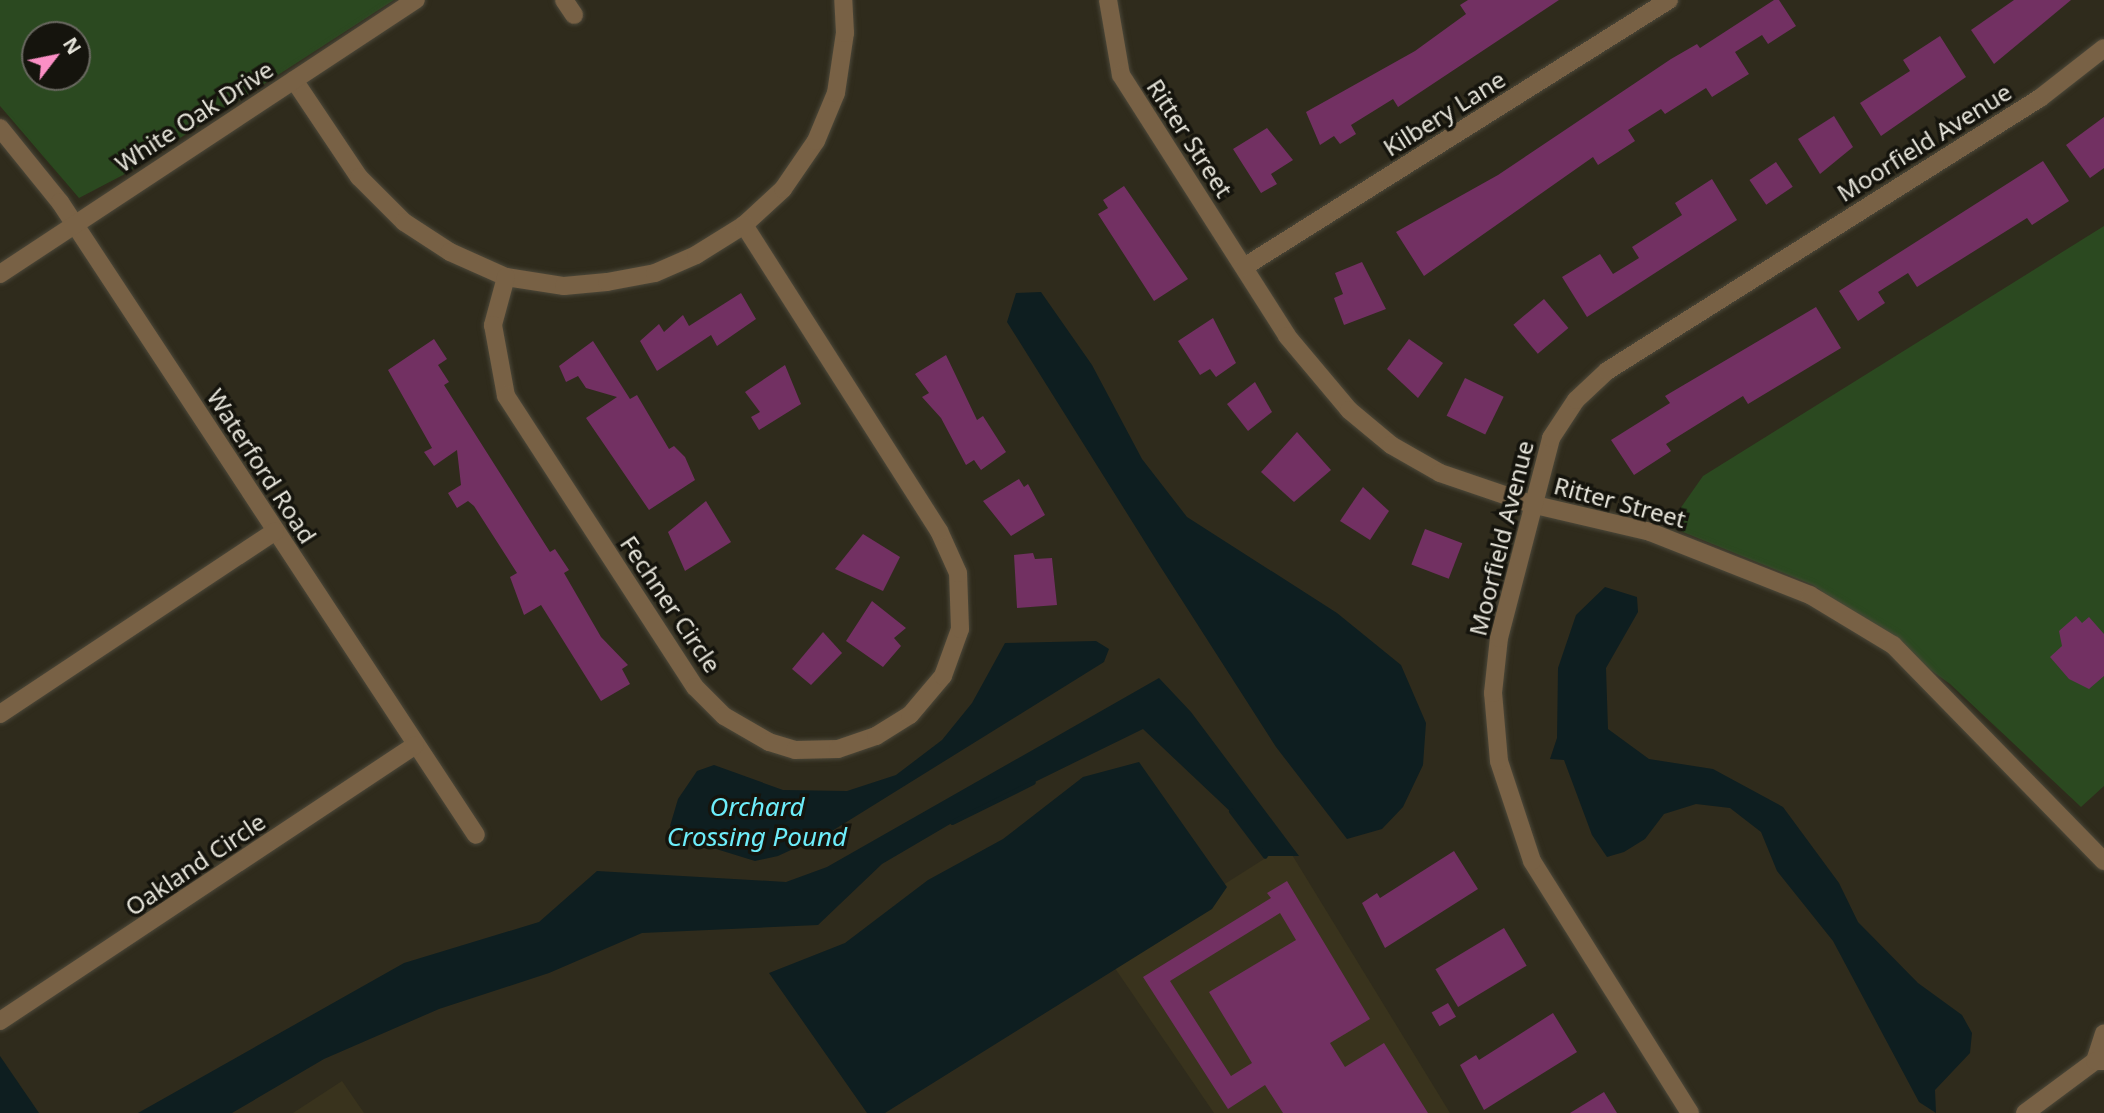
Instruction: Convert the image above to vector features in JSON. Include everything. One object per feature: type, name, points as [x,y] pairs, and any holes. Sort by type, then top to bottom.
[{"type":"street","name":"White Oak Drive","points":[[0,274],[416,0]]},
{"type":"street","points":[[294,80],[359,177],[404,222],[450,252],[506,276],[564,286],[655,273],[744,225],[783,188],[816,141],[836,93],[845,33],[843,0]]},
{"type":"street","name":"Ritter Street","points":[[1108,0],[1121,75],[1320,380],[1374,432],[1440,473],[1531,504],[1650,531],[1783,581],[1893,645],[2104,861]]},
{"type":"street","name":"Kilbery Lane","points":[[1244,267],[1669,0]]},
{"type":"street","name":"Moorfield Avenue","points":[[1690,1113],[1543,880],[1509,801],[1493,728],[1494,668],[1531,504],[1559,422],[1597,378],[2031,104],[2104,48]]},
{"type":"street","name":"Waterford Road","points":[[0,128],[32,162],[75,225],[476,835]]},
{"type":"street","name":"Fechner Circle","points":[[506,276],[494,325],[506,396],[695,687],[724,716],[768,742],[795,750],[838,749],[876,736],[910,715],[943,676],[960,629],[958,573],[939,531],[744,225]]},
{"type":"street","points":[[0,714],[275,531]]},
{"type":"street","name":"Oakland Circle","points":[[0,1021],[415,745]]},
{"type":"street","points":[[2025,1113],[2100,1061],[2098,1038],[2104,1033]]},
{"type":"shaded area","points":[[1286,845],[1450,1113],[1214,1113],[1108,958]]},
{"type":"shaded area","points":[[342,1081],[364,1113],[293,1113]]},
{"type":"green space","points":[[0,0],[394,0],[123,175],[79,198],[0,106]]},
{"type":"green space","points":[[2104,226],[2104,786],[2081,807],[1950,684],[1813,585],[1668,526],[1703,476]]},
{"type":"water","points":[[1041,292],[1092,365],[1142,459],[1187,517],[1337,613],[1401,665],[1426,723],[1423,765],[1403,807],[1382,829],[1347,839],[1276,747],[1160,566],[1007,322],[1016,293]]},
{"type":"water","points":[[1605,587],[1637,597],[1638,612],[1606,668],[1608,729],[1649,759],[1713,769],[1783,807],[1839,883],[1858,922],[1918,983],[1962,1015],[1972,1033],[1970,1053],[1935,1090],[1936,1113],[1919,1102],[1833,941],[1777,871],[1761,832],[1730,808],[1696,804],[1664,814],[1645,839],[1624,852],[1607,857],[1592,835],[1564,760],[1550,759],[1557,738],[1558,668],[1576,615]]},
{"type":"water","name":"Orchard Crossing Pound","points":[[1096,641],[1109,649],[1104,662],[832,831],[778,856],[755,861],[687,840],[670,826],[678,799],[697,771],[714,765],[783,790],[847,791],[896,775],[942,740],[972,703],[1005,643]]},
{"type":"water","points":[[1159,678],[1191,712],[1299,856],[1265,856],[1234,815],[1143,729],[957,820],[882,864],[818,925],[642,933],[549,973],[439,1009],[324,1059],[232,1113],[138,1113],[404,963],[539,922],[597,871],[786,882],[827,867]]},
{"type":"water","points":[[1139,762],[1227,887],[1212,909],[885,1113],[867,1113],[769,973],[845,943],[928,880],[1003,839],[1083,777]]},
{"type":"water","points":[[0,1056],[39,1113],[0,1113]]},
{"type":"building","points":[[1468,0],[1559,0],[1398,107],[1393,99],[1351,125],[1356,134],[1340,144],[1334,136],[1320,145],[1306,112],[1415,51],[1466,14],[1460,5]]},
{"type":"building","points":[[1774,0],[1779,0],[1796,26],[1768,44],[1762,35],[1735,52],[1749,74],[1712,97],[1706,88],[1665,114],[1661,109],[1628,130],[1635,141],[1598,165],[1593,157],[1424,276],[1396,232],[1498,175],[1671,59],[1697,44],[1700,48]]},
{"type":"building","points":[[2014,0],[2071,0],[1994,64],[1971,30]]},
{"type":"building","points":[[1940,36],[1966,77],[1881,136],[1860,103],[1910,71],[1903,60]]},
{"type":"building","points":[[1834,116],[1853,147],[1820,174],[1798,139]]},
{"type":"building","points":[[2104,117],[2104,168],[2090,178],[2066,145]]},
{"type":"building","points":[[1267,128],[1293,160],[1271,174],[1277,184],[1261,193],[1233,149]]},
{"type":"building","points":[[2043,161],[2069,201],[2032,225],[2027,218],[1917,287],[1908,273],[1878,292],[1885,303],[1858,321],[1839,291]]},
{"type":"building","points":[[1776,162],[1793,187],[1766,205],[1749,180]]},
{"type":"building","points":[[1712,179],[1737,220],[1587,317],[1562,277],[1600,254],[1613,274],[1639,258],[1632,247],[1682,215],[1675,203]]},
{"type":"building","points":[[1124,186],[1188,279],[1154,301],[1098,214],[1108,208],[1103,200]]},
{"type":"building","points":[[1362,262],[1386,309],[1344,325],[1334,298],[1343,294],[1335,273]]},
{"type":"building","points":[[741,293],[756,319],[717,346],[711,335],[657,371],[640,341],[659,324],[664,332],[683,315],[689,326]]},
{"type":"building","points":[[1544,299],[1568,328],[1538,354],[1513,325]]},
{"type":"building","points":[[1816,307],[1841,348],[1748,404],[1743,396],[1666,444],[1671,451],[1634,475],[1611,440],[1670,403],[1665,396]]},
{"type":"building","points":[[1213,318],[1236,363],[1216,377],[1210,369],[1200,375],[1178,341]]},
{"type":"building","points":[[434,339],[447,359],[438,365],[449,382],[444,385],[550,552],[555,549],[569,570],[564,573],[601,637],[628,665],[622,669],[630,684],[601,701],[541,605],[524,615],[510,577],[517,573],[474,506],[468,501],[457,508],[448,493],[461,485],[457,450],[434,466],[424,452],[432,448],[388,370]]},
{"type":"building","points":[[1409,339],[1443,363],[1418,398],[1387,369]]},
{"type":"building","points":[[593,341],[630,399],[637,395],[669,449],[674,446],[685,457],[695,480],[649,510],[586,418],[617,397],[586,388],[578,376],[566,382],[559,366]]},
{"type":"building","points":[[946,355],[977,420],[983,416],[1006,452],[981,470],[974,460],[966,465],[941,418],[922,397],[929,393],[915,374]]},
{"type":"building","points":[[785,365],[801,404],[759,430],[751,417],[760,412],[745,392]]},
{"type":"building","points":[[1465,378],[1504,397],[1485,435],[1447,416]]},
{"type":"building","points":[[1255,382],[1272,412],[1248,431],[1227,404]]},
{"type":"building","points":[[1297,432],[1331,470],[1294,502],[1261,472]]},
{"type":"building","points":[[1019,479],[1024,487],[1028,484],[1045,515],[1011,536],[983,501]]},
{"type":"building","points":[[1363,487],[1389,511],[1370,540],[1340,521]]},
{"type":"building","points":[[706,501],[731,542],[685,571],[668,532]]},
{"type":"building","points":[[1425,529],[1462,543],[1449,579],[1411,564]]},
{"type":"building","points":[[863,534],[900,557],[883,591],[835,569]]},
{"type":"building","points":[[1033,553],[1035,559],[1052,558],[1057,605],[1017,608],[1014,555]]},
{"type":"building","points":[[872,601],[906,628],[894,638],[901,646],[883,667],[846,641]]},
{"type":"building","points":[[2076,616],[2082,623],[2089,617],[2104,634],[2104,676],[2089,689],[2069,679],[2050,657],[2062,646],[2059,631]]},
{"type":"building","points":[[823,632],[842,653],[811,685],[792,669]]},
{"type":"building","points":[[1454,851],[1478,889],[1385,948],[1362,903],[1377,893],[1380,898]]},
{"type":"building","points":[[1287,881],[1370,1019],[1330,1043],[1345,1067],[1384,1043],[1428,1113],[1283,1113],[1265,1085],[1228,1109],[1143,977],[1271,898],[1267,893]],"holes":[[[1280,913],[1296,940],[1209,992],[1252,1063],[1231,1076],[1170,981]]]},
{"type":"building","points":[[1504,928],[1527,966],[1458,1007],[1435,969]]},
{"type":"building","points":[[1448,1003],[1456,1017],[1440,1026],[1432,1012]]},
{"type":"building","points":[[1553,1013],[1577,1052],[1484,1110],[1460,1065],[1476,1055],[1479,1060]]},
{"type":"building","points":[[1604,1092],[1617,1113],[1570,1113]]},
{"type":"waterway","points":[[952,822],[1033,782]]},
{"type":"waterway","points":[[1231,811],[1265,856]]}]
